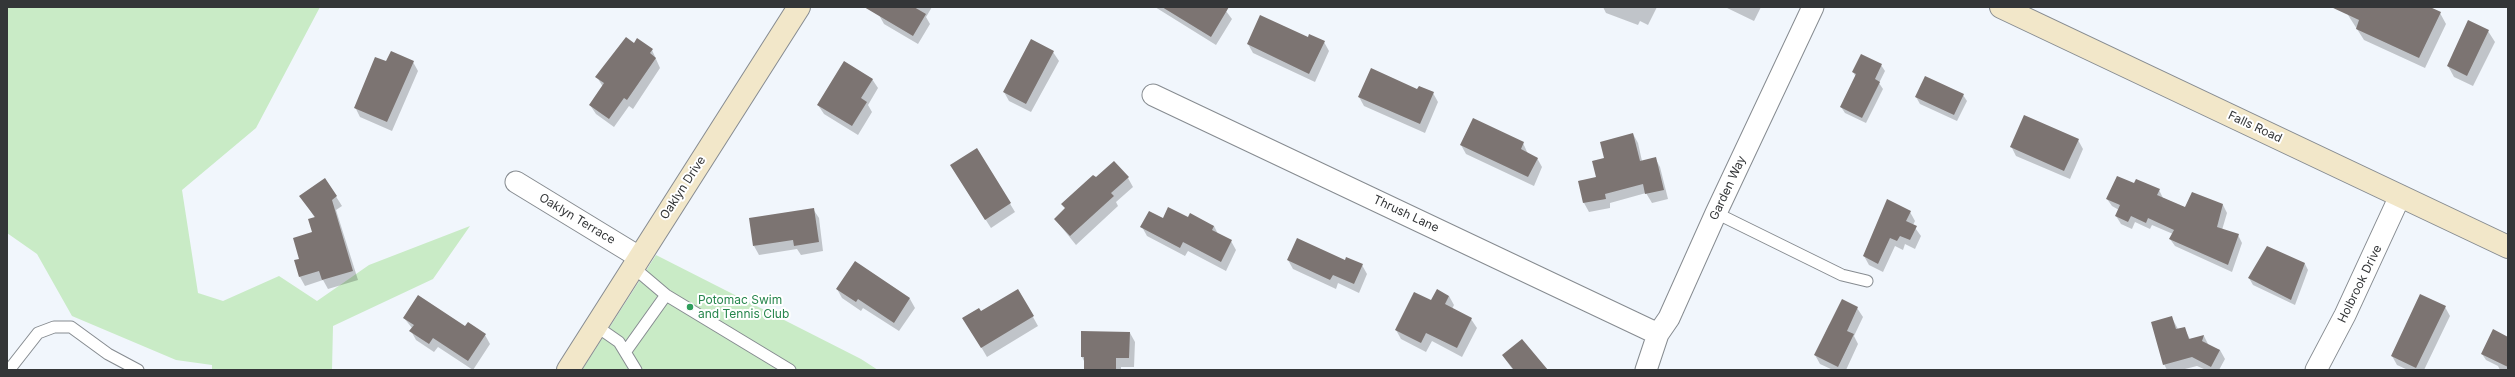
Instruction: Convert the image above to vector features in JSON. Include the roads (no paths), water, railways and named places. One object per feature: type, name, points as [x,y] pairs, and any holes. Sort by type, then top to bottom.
[{"type":"main road","name":"Oaklyn Drive","points":[[568,370],[799,7]]},
{"type":"main road","name":"Falls Road","points":[[2001,7],[2508,247]]},
{"type":"street","name":"Garden Way","points":[[1646,370],[1658,334],[1669,318],[1716,212],[1813,7]]},
{"type":"street","name":"Thrush Lane","points":[[1153,95],[1658,334]]},
{"type":"street","name":"Oaklyn Terrace","points":[[516,182],[636,262]]},
{"type":"street","name":"Holbrook Drive","points":[[2316,370],[2349,308],[2400,196]]},
{"type":"lane","points":[[1716,212],[1842,275],[1867,281]]},
{"type":"lane","points":[[636,262],[666,295],[790,370]]},
{"type":"lane","points":[[626,351],[666,295]]},
{"type":"lane","points":[[596,326],[619,342],[626,351],[636,370]]},
{"type":"lane","points":[[9,370],[38,333],[54,327],[71,327],[108,354],[138,370]]},
{"type":"place","name":"Potomac Swim and Tennis Club","points":[[690,307]]}]
